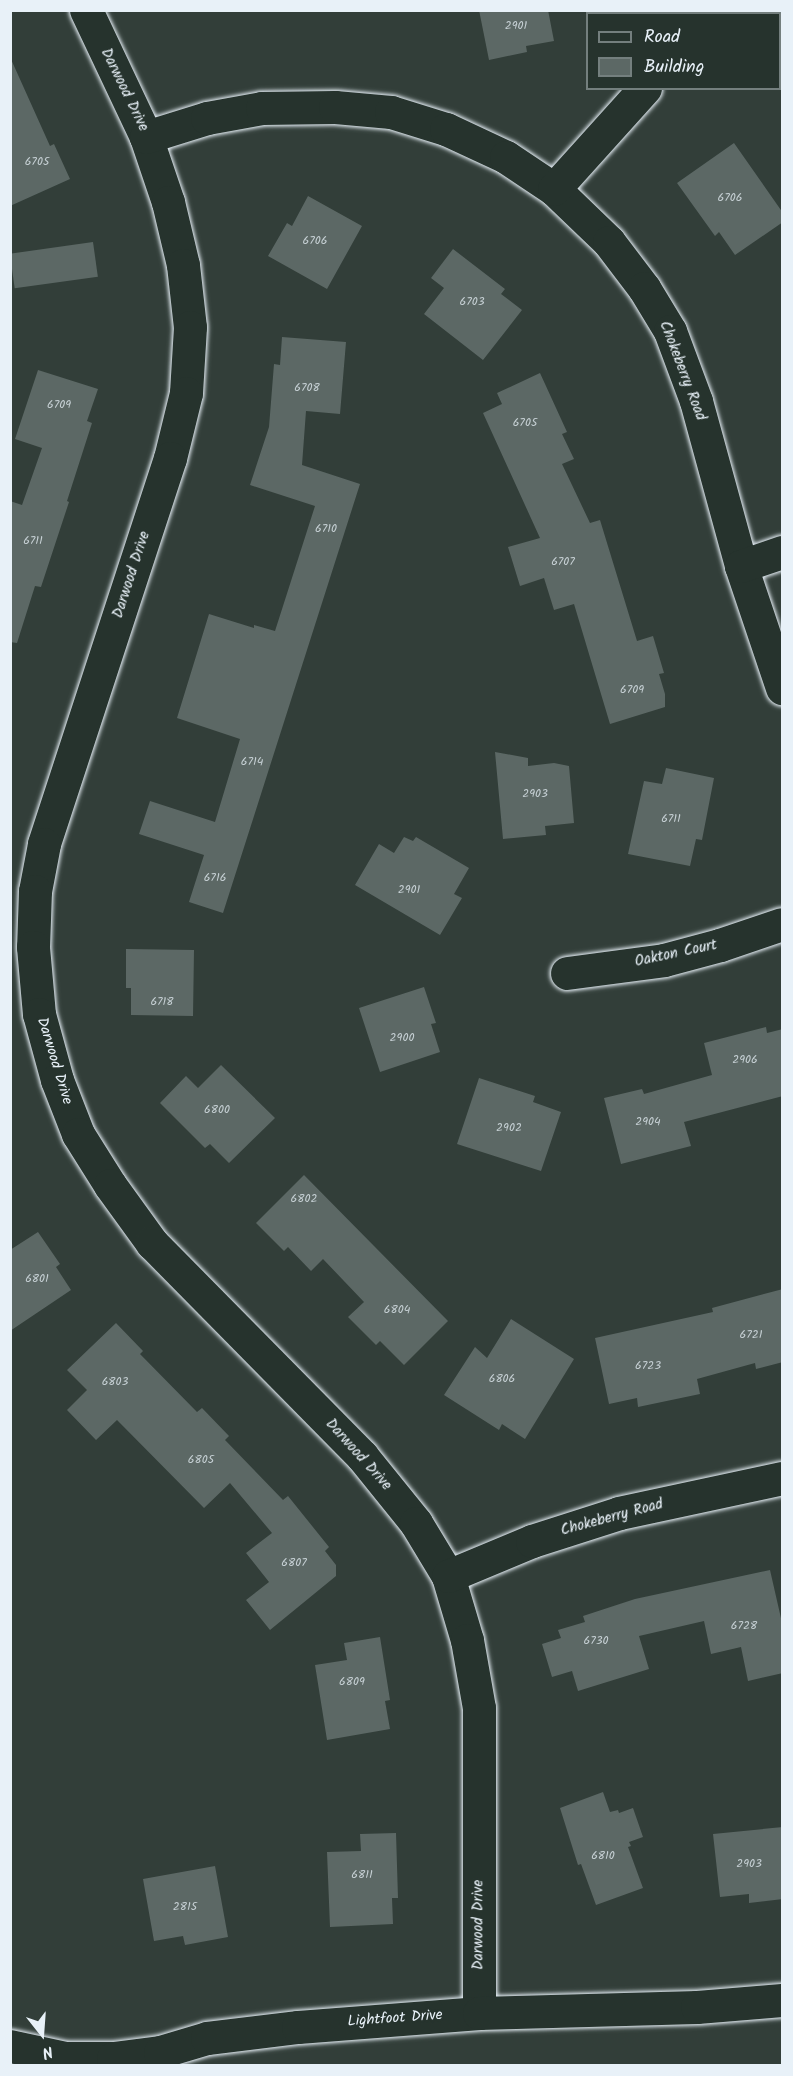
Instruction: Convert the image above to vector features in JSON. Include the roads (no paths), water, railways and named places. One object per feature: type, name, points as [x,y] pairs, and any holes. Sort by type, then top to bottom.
[{"type":"street","name":"Darwood Drive","points":[[86,10],[146,137],[168,202],[183,265],[190,327],[186,393],[170,458],[44,844],[35,891],[33,947],[25,1016],[57,1080],[78,1134],[110,1185],[152,1243],[362,1456],[416,1523],[448,1576],[467,1640],[479,1708],[479,2013]]},
{"type":"street","points":[[554,189],[643,90]]},
{"type":"street","name":"Chokeberry Road","points":[[146,137],[207,118],[262,108],[335,107],[391,112],[446,129],[506,157],[554,189],[609,242],[644,288],[670,331],[696,401],[741,566],[783,688]]},
{"type":"street","points":[[741,566],[783,552]]},
{"type":"street","name":"Oakton Court","points":[[567,973],[664,960],[720,945],[783,924]]},
{"type":"street","name":"Chokeberry Road","points":[[448,1576],[532,1541],[619,1513],[783,1478]]},
{"type":"street","name":"Lightfoot Drive","points":[[10,2046],[64,2058],[113,2058],[160,2052],[207,2038],[253,2032],[479,2013],[697,2007],[783,2000]]}]
